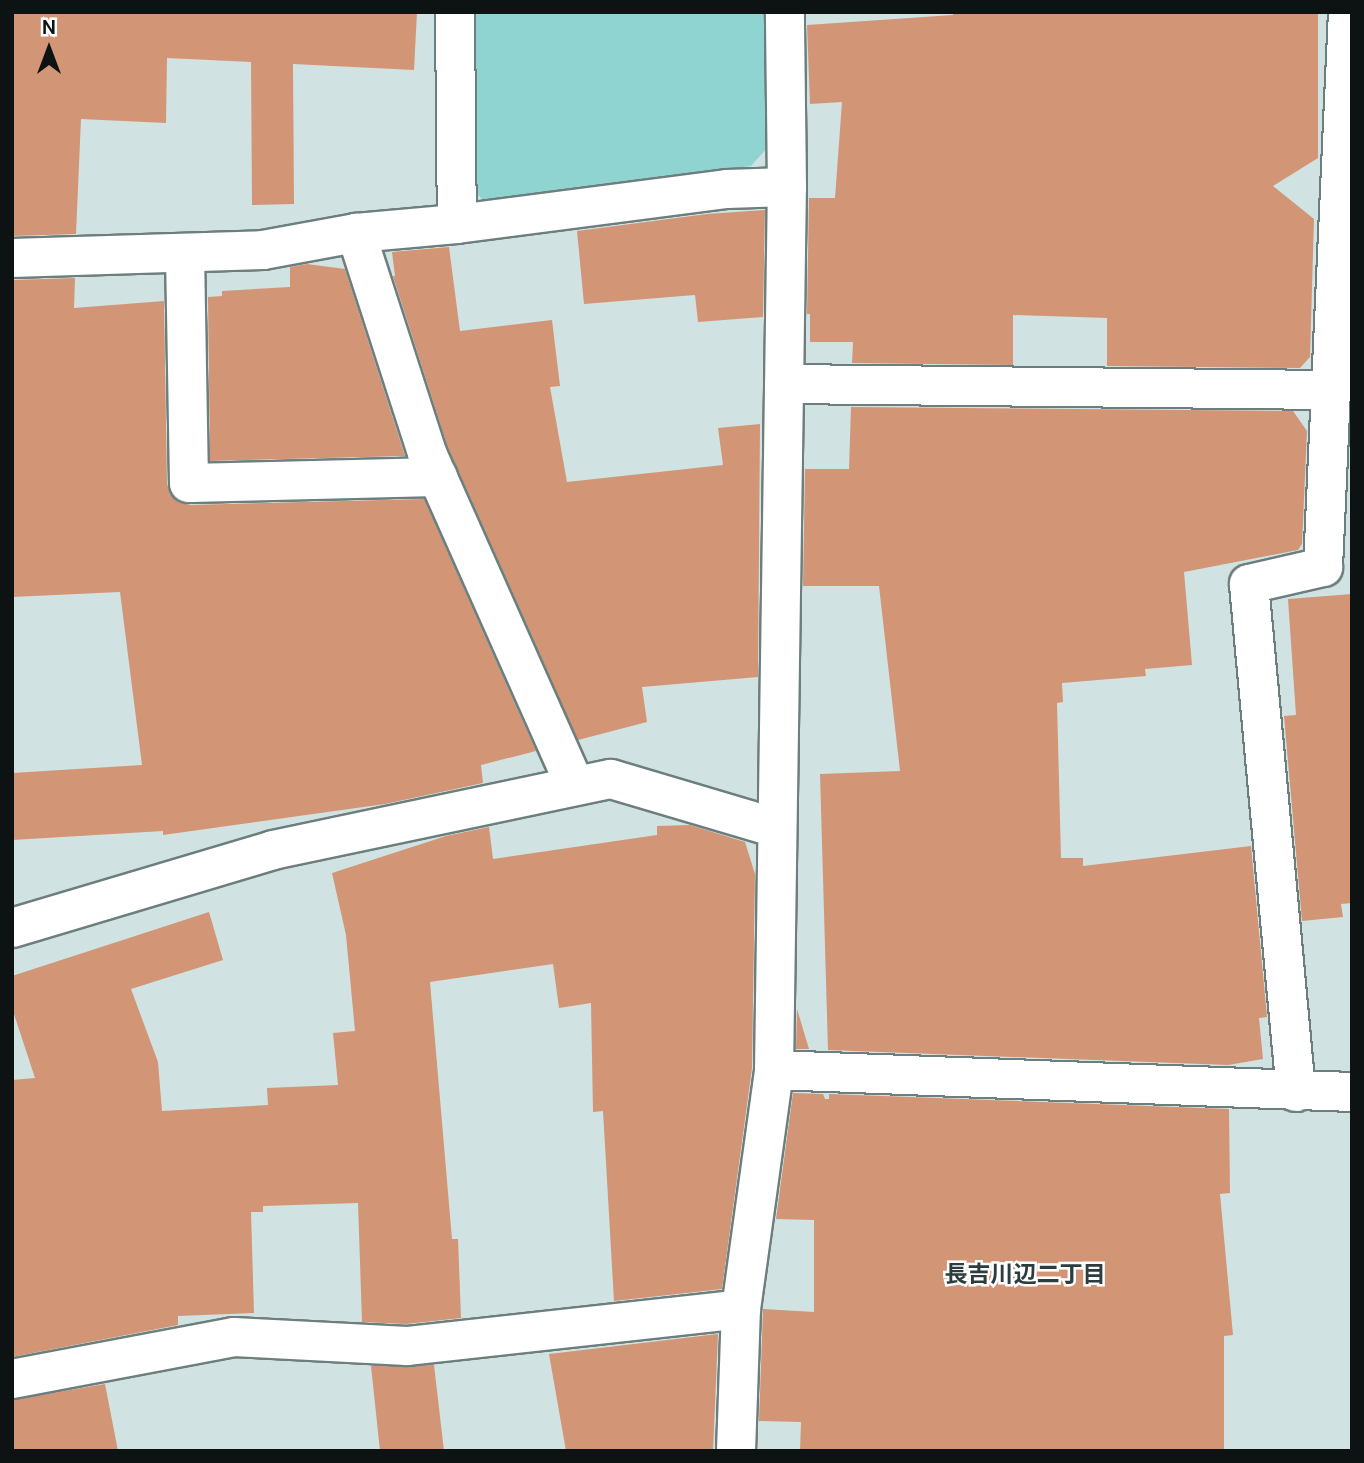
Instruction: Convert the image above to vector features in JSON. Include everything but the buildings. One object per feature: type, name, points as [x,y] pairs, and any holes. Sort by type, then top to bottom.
[{"type":"street","points":[[455,12],[457,224]]},
{"type":"street","points":[[736,1451],[741,1309],[774,1070],[785,384],[785,12]]},
{"type":"street","points":[[1296,1092],[1249,584],[1322,567],[1348,12]]},
{"type":"street","points":[[12,258],[263,250],[356,233],[457,224],[727,189],[787,187]]},
{"type":"street","points":[[356,233],[427,453],[575,786]]},
{"type":"street","points":[[185,253],[189,483],[438,477]]},
{"type":"street","points":[[785,384],[1331,390]]},
{"type":"street","points":[[12,928],[273,850],[611,779],[776,828]]},
{"type":"street","points":[[774,1070],[1296,1092],[1352,1092]]},
{"type":"street","points":[[12,1379],[234,1337],[408,1346],[741,1309]]},
{"type":"shaded area","points":[[469,12],[767,12],[767,148],[751,166],[488,204],[471,189]]},
{"type":"district","name":"長吉川辺二丁目","points":[[1025,1274]]}]
